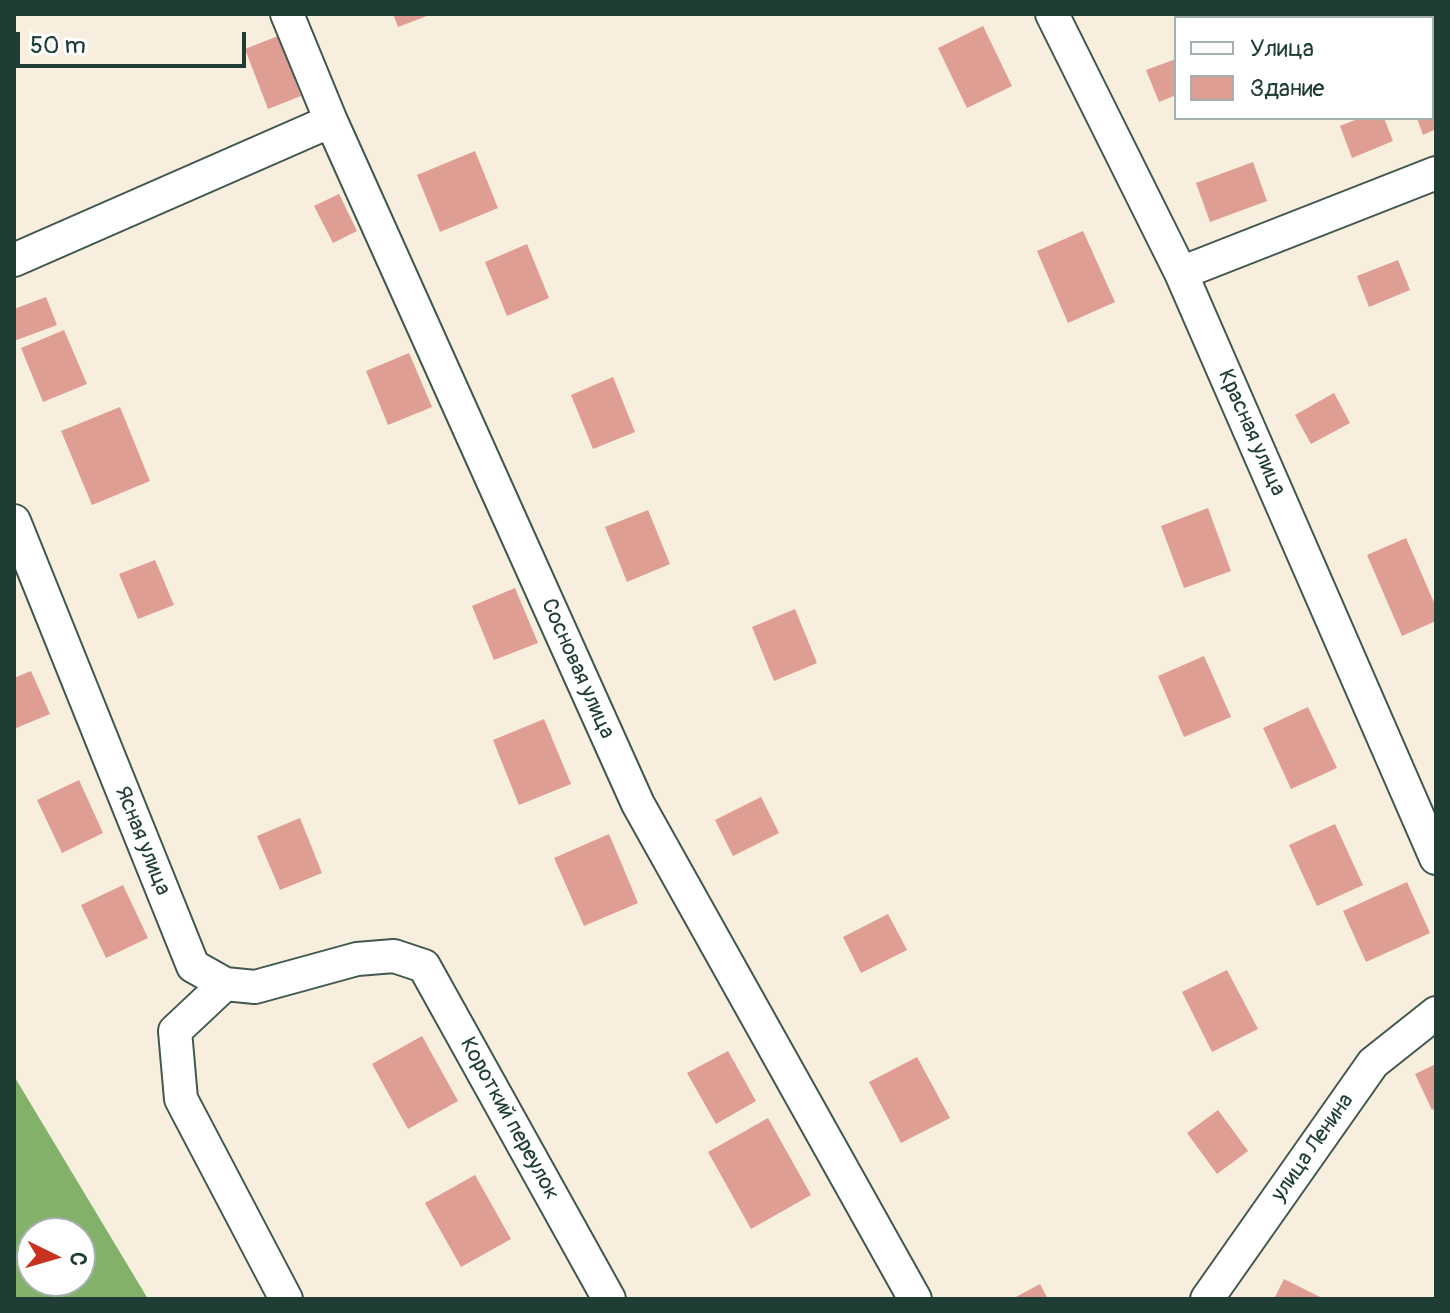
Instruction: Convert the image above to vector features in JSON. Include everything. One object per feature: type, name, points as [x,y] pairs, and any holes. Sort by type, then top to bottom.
[{"type":"street","name":"Сосновая улица","points":[[287,14],[331,121],[638,804],[915,1299]]},
{"type":"street","name":"Красная улица","points":[[1052,14],[1181,273],[1436,858]]},
{"type":"street","points":[[14,260],[331,121]]},
{"type":"street","points":[[1181,273],[1436,173]]},
{"type":"street","name":"Ясная улица","points":[[14,521],[193,966],[225,984]]},
{"type":"street","name":"Короткий переулок","points":[[225,984],[255,987],[357,959],[394,956],[424,966],[609,1299]]},
{"type":"street","points":[[225,984],[175,1031],[181,1099],[286,1299]]},
{"type":"street","name":"улица Ленина","points":[[1207,1299],[1373,1063],[1436,1013]]},
{"type":"green space","points":[[14,1076],[148,1299],[14,1299]]},
{"type":"building","points":[[393,14],[432,14],[398,27]]},
{"type":"building","points":[[983,26],[1012,86],[967,108],[938,48]]},
{"type":"building","points":[[278,36],[301,96],[268,109],[245,49]]},
{"type":"building","points":[[1174,60],[1174,96],[1159,102],[1146,70]]},
{"type":"building","points":[[1434,63],[1436,129],[1423,135],[1418,120],[1434,120]]},
{"type":"building","points":[[1355,120],[1385,120],[1393,141],[1352,158],[1340,126]]},
{"type":"building","points":[[475,151],[498,208],[440,232],[417,175]]},
{"type":"building","points":[[1253,162],[1267,201],[1210,222],[1196,183]]},
{"type":"building","points":[[339,194],[357,231],[333,243],[314,206]]},
{"type":"building","points":[[1083,231],[1115,302],[1068,323],[1037,251]]},
{"type":"building","points":[[527,244],[549,298],[507,316],[485,262]]},
{"type":"building","points":[[1398,260],[1410,290],[1369,307],[1357,276]]},
{"type":"building","points":[[46,297],[57,325],[14,341],[14,309]]},
{"type":"building","points":[[64,330],[87,384],[43,402],[21,348]]},
{"type":"building","points":[[409,353],[432,407],[388,425],[366,371]]},
{"type":"building","points":[[613,377],[635,432],[593,449],[571,395]]},
{"type":"building","points":[[1334,393],[1350,423],[1311,444],[1295,415]]},
{"type":"building","points":[[120,407],[150,481],[92,505],[61,431]]},
{"type":"building","points":[[1208,508],[1231,571],[1184,588],[1161,526]]},
{"type":"building","points":[[648,510],[670,564],[627,582],[605,527]]},
{"type":"building","points":[[1406,538],[1436,607],[1436,621],[1402,636],[1367,555]]},
{"type":"building","points":[[155,560],[174,605],[138,619],[119,574]]},
{"type":"building","points":[[515,588],[538,643],[494,660],[472,606]]},
{"type":"building","points":[[795,609],[817,663],[774,681],[752,627]]},
{"type":"building","points":[[1204,656],[1231,717],[1184,737],[1158,676]]},
{"type":"building","points":[[31,671],[50,714],[14,729],[14,678]]},
{"type":"building","points":[[1308,707],[1337,768],[1291,789],[1263,728]]},
{"type":"building","points":[[544,719],[571,784],[519,805],[493,740]]},
{"type":"building","points":[[79,780],[103,833],[62,853],[37,800]]},
{"type":"building","points":[[761,797],[779,833],[733,856],[715,820]]},
{"type":"building","points":[[300,818],[322,873],[280,890],[257,836]]},
{"type":"building","points":[[1335,824],[1363,885],[1317,906],[1289,845]]},
{"type":"building","points":[[609,834],[638,903],[584,926],[554,858]]},
{"type":"building","points":[[1407,882],[1430,933],[1366,962],[1343,911]]},
{"type":"building","points":[[123,885],[148,938],[106,958],[81,905]]},
{"type":"building","points":[[888,914],[907,950],[861,973],[843,937]]},
{"type":"building","points":[[1227,970],[1258,1029],[1212,1052],[1182,992]]},
{"type":"building","points":[[422,1036],[458,1101],[408,1129],[372,1064]]},
{"type":"building","points":[[728,1051],[756,1101],[716,1124],[687,1073]]},
{"type":"building","points":[[917,1057],[950,1118],[901,1143],[869,1082]]},
{"type":"building","points":[[1436,1064],[1436,1108],[1432,1110],[1415,1074]]},
{"type":"building","points":[[1218,1110],[1248,1151],[1217,1174],[1187,1133]]},
{"type":"building","points":[[768,1118],[811,1195],[751,1229],[708,1152]]},
{"type":"building","points":[[475,1175],[511,1239],[461,1267],[425,1203]]},
{"type":"building","points":[[1284,1279],[1324,1299],[1274,1299]]},
{"type":"building","points":[[1040,1284],[1048,1299],[1012,1299]]}]
